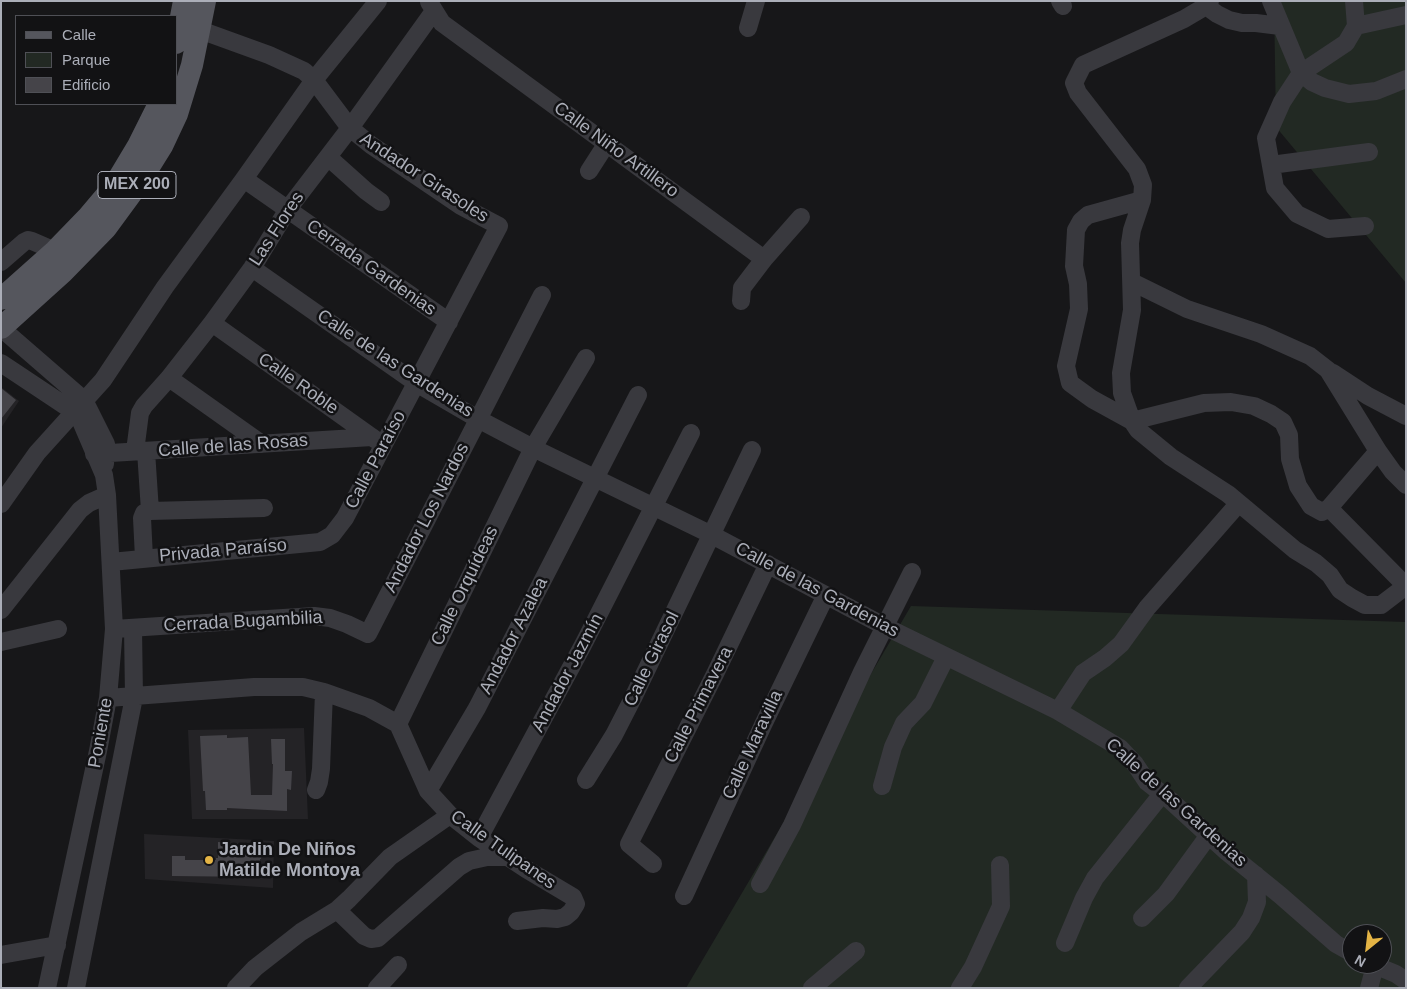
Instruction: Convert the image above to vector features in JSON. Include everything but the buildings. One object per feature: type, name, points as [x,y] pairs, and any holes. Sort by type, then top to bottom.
[{"type":"main road","points":[[178,32],[184,1]]},
{"type":"main road","name":"MEX 200","points":[[1,328],[64,272],[106,228],[139,183],[162,146],[177,114],[192,65],[205,1]]},
{"type":"main road","name":"MEX 200","points":[[1,299],[55,251],[87,218],[114,186],[138,146],[158,105]]},
{"type":"street","points":[[1,504],[36,453],[103,380],[165,287],[314,80],[378,1]]},
{"type":"street","points":[[748,28],[756,1]]},
{"type":"street","points":[[1271,1],[1301,74],[1312,82],[1325,88],[1350,94],[1376,91],[1406,79]]},
{"type":"street","points":[[1354,1],[1356,26],[1346,43],[1301,74],[1282,102],[1266,138],[1275,188],[1297,214],[1328,229],[1365,226]]},
{"type":"street","points":[[1280,26],[1229,20],[1217,14],[1208,4],[1184,19],[1082,65],[1075,77],[1074,83],[1078,93],[1137,169],[1143,185],[1142,200],[1132,230],[1130,243],[1132,310],[1121,373],[1122,393],[1132,421],[1138,430],[1171,457],[1239,502],[1295,550],[1316,563],[1330,575],[1340,590],[1365,605],[1381,605],[1406,586],[1330,508]]},
{"type":"street","name":"Las Flores","points":[[144,558],[142,518],[147,512],[140,451],[140,413],[212,323],[252,268],[288,210],[350,128],[431,6]]},
{"type":"street","name":"Calle Niño Artillero","points":[[431,6],[442,23],[764,259]]},
{"type":"street","points":[[1356,26],[1406,15]]},
{"type":"street","points":[[200,30],[269,55],[304,71],[314,80],[350,128]]},
{"type":"street","name":"Andador Girasoles","points":[[350,128],[371,145],[461,206],[499,226]]},
{"type":"street","points":[[589,171],[607,143]]},
{"type":"street","points":[[1271,165],[1369,152]]},
{"type":"street","points":[[328,157],[366,192],[381,202]]},
{"type":"street","name":"Cerrada Gardenias","points":[[244,179],[449,322]]},
{"type":"street","points":[[1142,200],[1088,215],[1080,221],[1076,230],[1074,266],[1078,284],[1079,309],[1066,366],[1070,383],[1092,399],[1132,421],[1204,404],[1231,402],[1254,406],[1271,414],[1283,422],[1289,435],[1290,460],[1298,486],[1311,506],[1322,512],[1330,508],[1378,451]]},
{"type":"street","points":[[741,301],[742,288],[800,217]]},
{"type":"street","name":"Calle Paraíso","points":[[332,534],[345,518],[378,441],[416,383],[499,226]]},
{"type":"street","points":[[1,262],[28,240],[55,251]]},
{"type":"street","name":"Calle de las Gardenias","points":[[252,268],[416,383],[478,419],[712,535],[884,626],[1058,711],[1120,748],[1135,764],[1147,782],[1342,947]]},
{"type":"street","points":[[1132,282],[1187,309],[1261,334],[1310,356],[1368,396],[1406,416]]},
{"type":"street","name":"Andador Los Nardos","points":[[368,634],[542,295]]},
{"type":"street","name":"Calle Roble","points":[[212,323],[378,441]]},
{"type":"street","name":"Poniente","points":[[1,328],[79,406],[106,444],[100,454],[107,495],[114,629],[108,698],[47,988]]},
{"type":"street","name":"Calle Orquídeas","points":[[398,724],[534,448],[586,358]]},
{"type":"street","points":[[3,368],[79,406]]},
{"type":"street","points":[[1328,370],[1378,451],[1393,472],[1406,485]]},
{"type":"street","points":[[169,378],[262,444]]},
{"type":"street","name":"Andador Azalea","points":[[428,790],[489,685],[638,395]]},
{"type":"street","name":"Andador Jazmín","points":[[479,838],[583,645],[691,433]]},
{"type":"street","name":"Calle de las Rosas","points":[[100,454],[262,444],[378,441]]},
{"type":"street","name":"Calle Girasol","points":[[586,780],[626,712],[752,450]]},
{"type":"street","points":[[1,610],[80,510],[89,503],[107,495]]},
{"type":"street","points":[[1058,711],[1083,673],[1106,658],[1120,644],[1147,608],[1239,502]]},
{"type":"street","points":[[147,512],[264,508]]},
{"type":"street","name":"Privada Paraíso","points":[[111,562],[320,542],[332,534]]},
{"type":"street","name":"Calle Primavera","points":[[654,864],[629,844],[768,564]]},
{"type":"street","points":[[760,884],[792,825],[884,626],[912,572]]},
{"type":"street","name":"Calle Maravilla","points":[[684,896],[762,725],[826,595]]},
{"type":"street","name":"Cerrada Bugambilia","points":[[114,629],[314,616],[330,618],[368,634]]},
{"type":"street","points":[[76,988],[134,697],[134,628]]},
{"type":"street","points":[[1,642],[58,630]]},
{"type":"street","points":[[882,786],[893,747],[904,723],[922,703],[946,657]]},
{"type":"street","points":[[108,698],[254,687],[303,687],[324,692],[369,708],[398,724]]},
{"type":"street","points":[[316,790],[320,782],[324,692]]},
{"type":"street","name":"Calle Tulipanes","points":[[398,724],[428,790],[450,815],[479,838],[573,897],[576,904],[571,912],[558,919],[543,918],[518,921]]},
{"type":"street","points":[[1065,943],[1080,905],[1094,878],[1162,794]]},
{"type":"street","points":[[236,988],[255,968],[301,932],[337,910],[390,857],[450,815]]},
{"type":"street","points":[[1142,918],[1166,894],[1209,835]]},
{"type":"street","points":[[337,910],[364,936],[371,939],[378,938],[459,867],[469,861],[487,857],[508,857]]},
{"type":"street","points":[[960,988],[973,968],[1001,906],[1000,865]]},
{"type":"street","points":[[1188,988],[1242,932],[1251,918],[1257,902],[1256,876]]},
{"type":"street","points":[[1,955],[57,945]]},
{"type":"street","points":[[812,988],[856,951]]},
{"type":"street","points":[[377,988],[398,965]]},
{"type":"street","points":[[1370,988],[1372,974]]},
{"type":"shaded area","points":[[1,387],[19,401],[1,428]]},
{"type":"shaded area","points":[[304,728],[308,819],[192,819],[188,730]]},
{"type":"shaded area","name":"Jardin De Niños Matilde Montoya","points":[[144,834],[274,841],[273,888],[145,879]]},
{"type":"green space","points":[[1274,1],[1406,1],[1406,283],[1276,127]]},
{"type":"green space","points":[[911,606],[1406,622],[1406,988],[686,988]]},
{"type":"place","name":"Jardin De Niños Matilde Montoya","points":[[209,860]]}]
